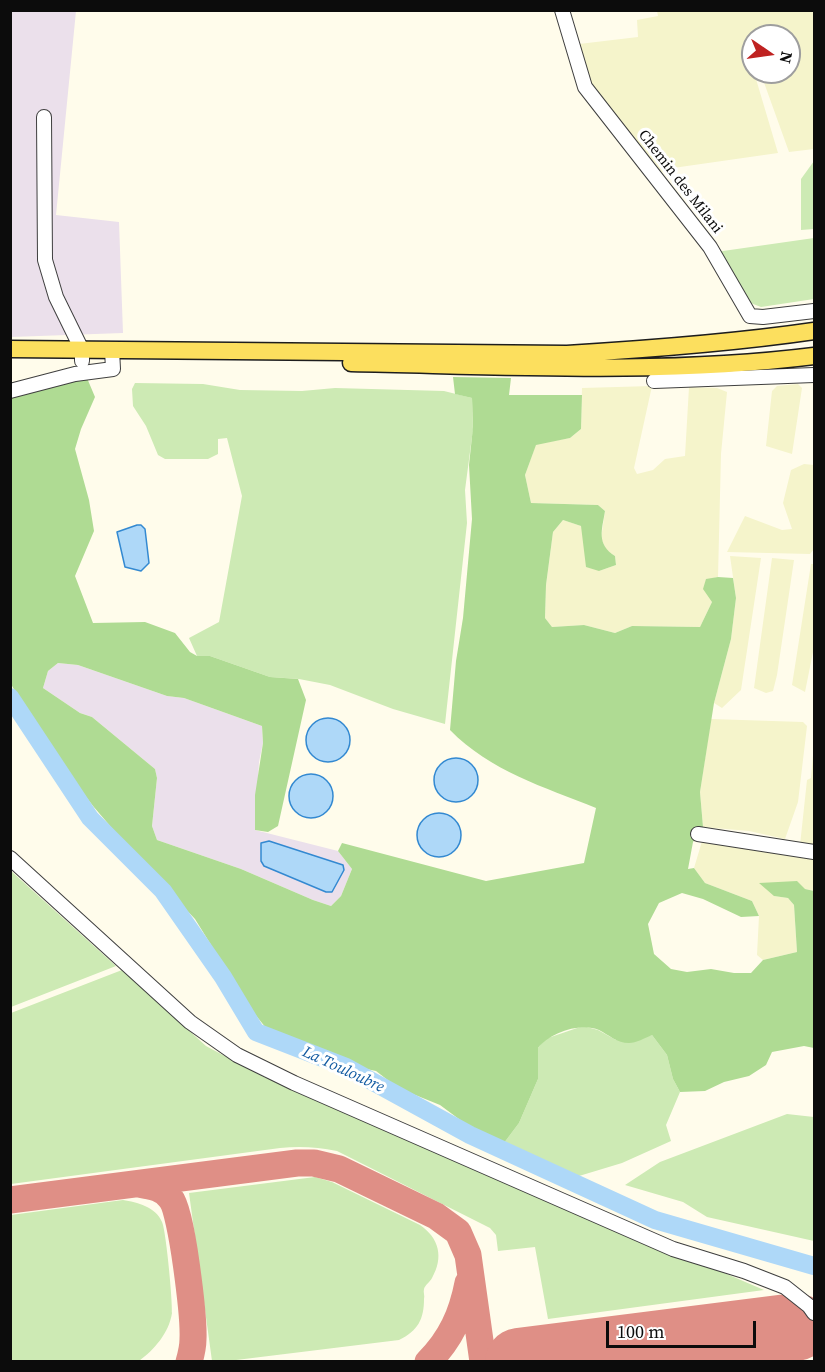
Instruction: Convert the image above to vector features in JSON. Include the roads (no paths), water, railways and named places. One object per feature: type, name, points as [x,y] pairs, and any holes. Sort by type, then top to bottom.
[{"type":"main road","points":[[112,356],[567,354],[657,349],[814,331]]},
{"type":"main road","points":[[10,349],[82,355],[224,360],[648,369],[776,361],[814,356]]},
{"type":"main road","points":[[10,360],[82,355]]},
{"type":"street","name":"Chemin des Milani","points":[[562,10],[585,87],[710,247],[750,316],[763,317],[814,311]]},
{"type":"street","points":[[44,117],[45,261],[56,297],[82,355]]},
{"type":"street","points":[[10,392],[75,374],[113,369],[112,356]]},
{"type":"street","points":[[654,381],[814,375]]},
{"type":"street","points":[[698,834],[814,852]]},
{"type":"street","points":[[10,858],[190,1022],[237,1055],[294,1083],[673,1249],[744,1271],[784,1287],[809,1306],[814,1313]]},
{"type":"water","points":[[137,525],[145,529],[149,563],[141,571],[125,567],[117,532]]},
{"type":"water","points":[[328,718],[337,719],[344,724],[349,731],[349,749],[344,756],[337,761],[328,762],[319,761],[312,756],[307,749],[306,740],[307,731],[312,724],[319,719]]},
{"type":"water","points":[[456,758],[465,759],[472,764],[477,771],[477,789],[472,796],[465,801],[456,802],[447,801],[440,796],[435,789],[434,780],[435,771],[440,764],[447,759]]},
{"type":"water","points":[[311,774],[320,775],[327,780],[332,787],[332,805],[327,812],[320,817],[311,818],[302,817],[295,812],[290,805],[289,796],[290,787],[295,780],[302,775]]},
{"type":"water","points":[[439,813],[448,814],[455,819],[460,826],[460,844],[455,851],[448,856],[439,857],[430,856],[423,851],[418,844],[417,835],[418,826],[423,819],[430,814]]},
{"type":"water","points":[[269,841],[343,865],[344,870],[332,892],[326,892],[264,866],[261,861],[261,843]]},
{"type":"waterway","name":"La Touloubre","points":[[10,697],[90,818],[163,891],[223,977],[256,1032],[346,1067],[470,1135],[655,1220],[814,1266]]}]
